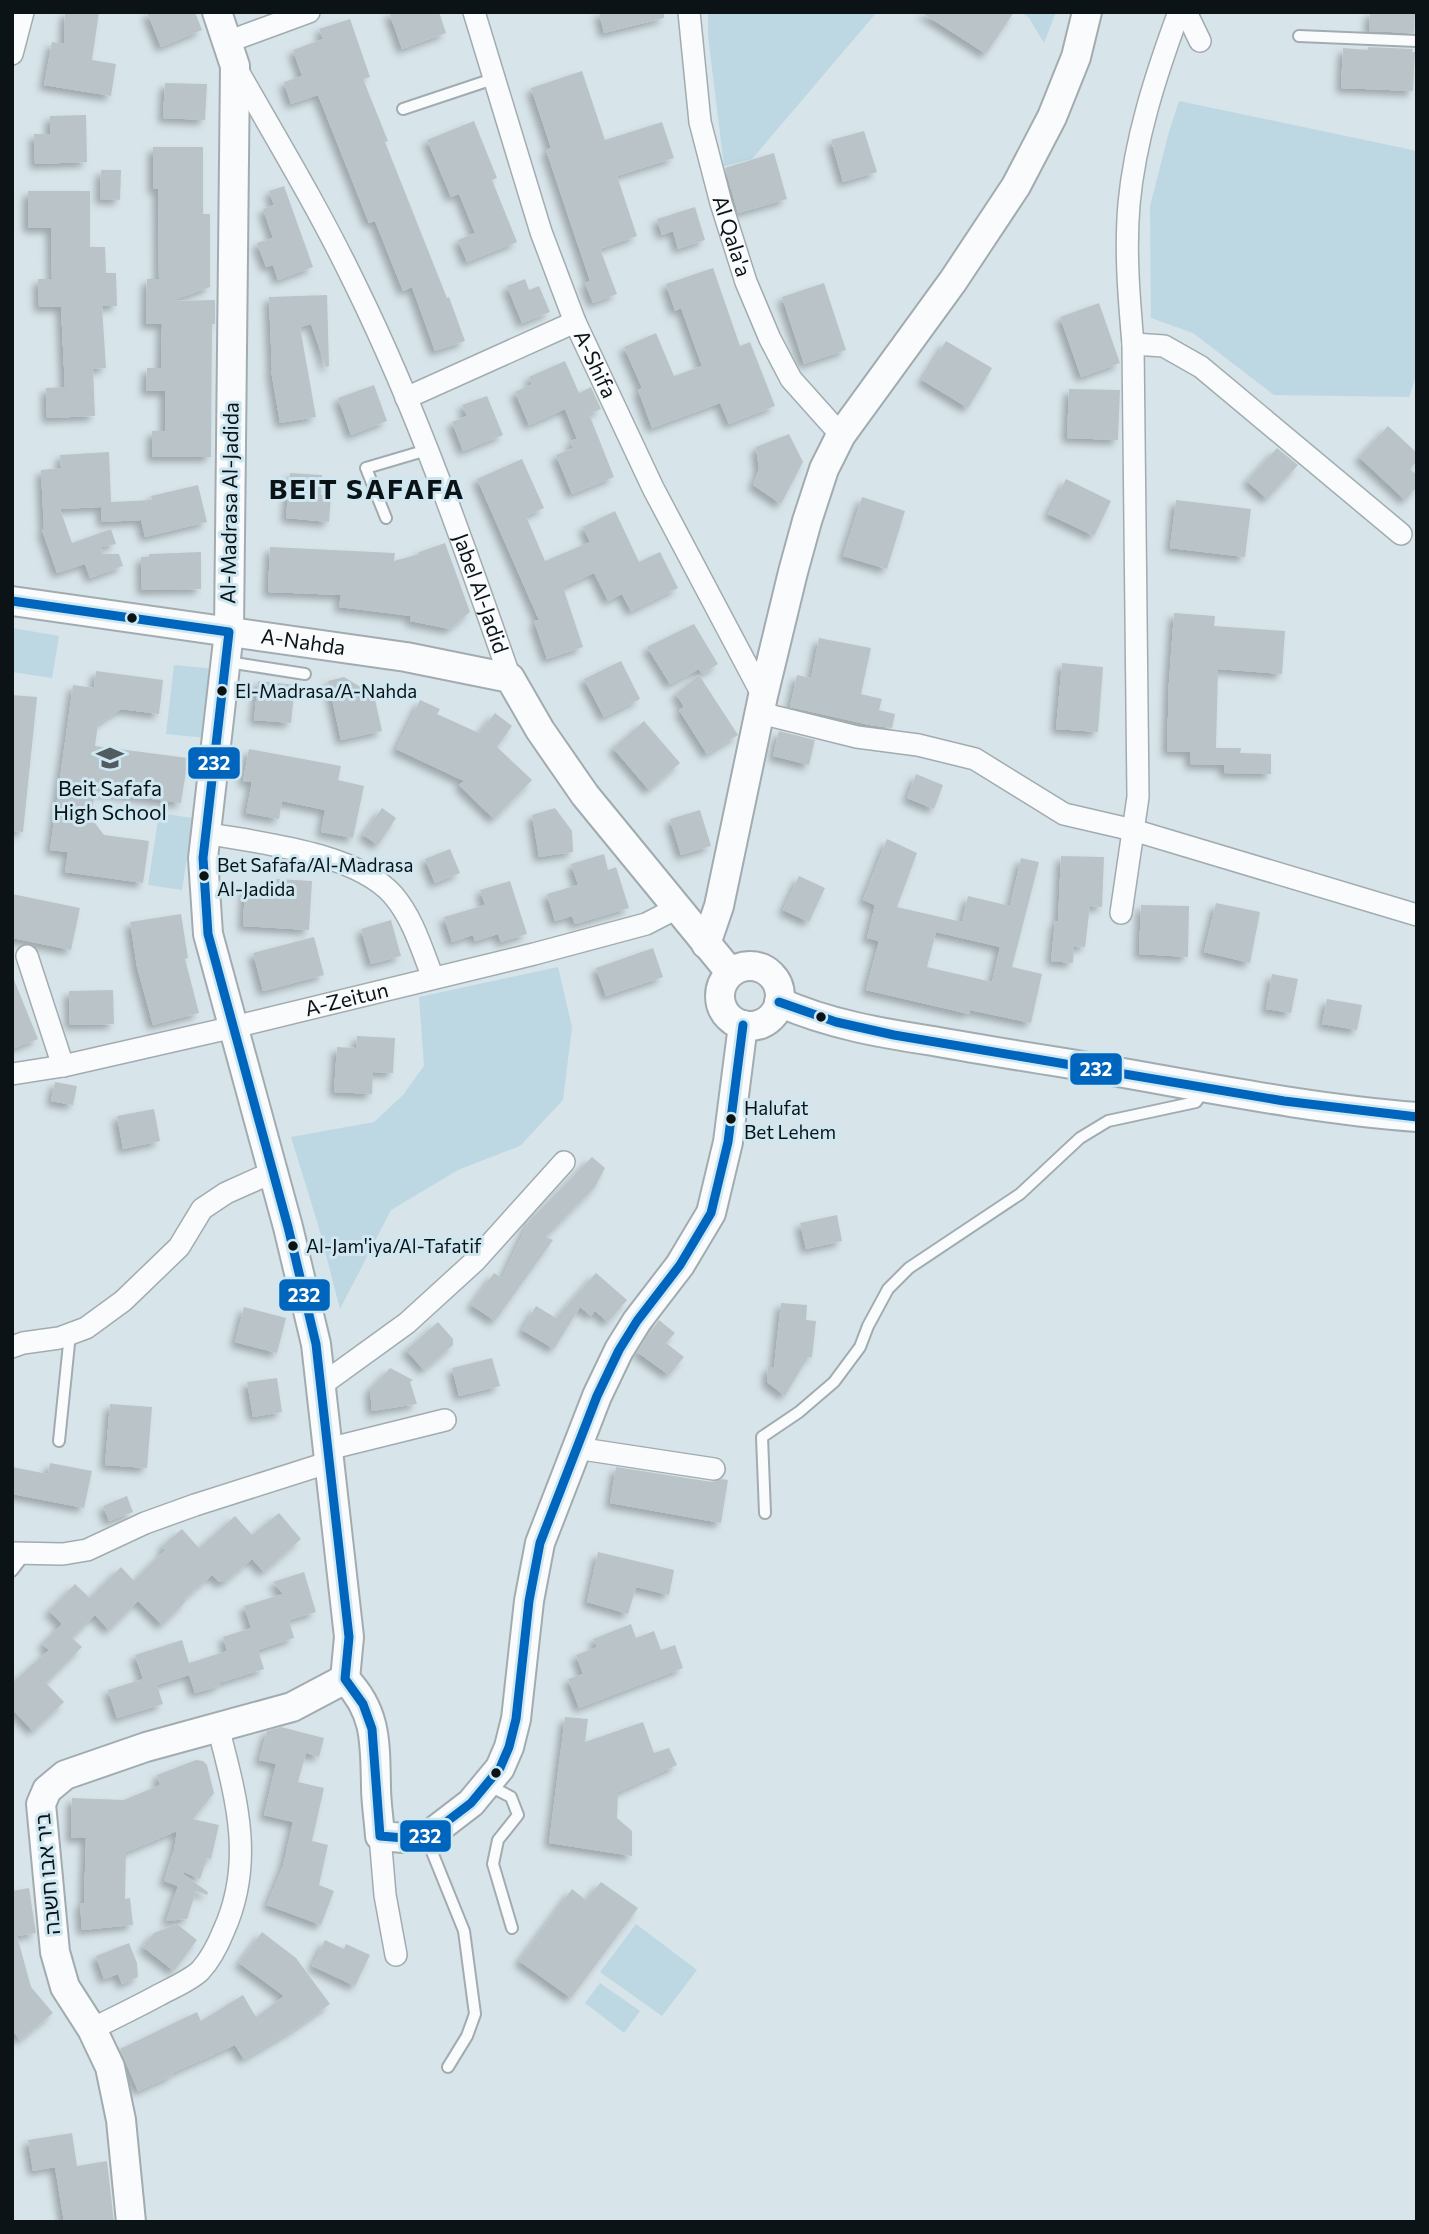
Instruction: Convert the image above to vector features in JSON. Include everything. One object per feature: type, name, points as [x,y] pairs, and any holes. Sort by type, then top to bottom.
[{"type":"street","points":[[12,54],[23,12]]},
{"type":"street","name":"Al-Madrasa Al-Jadida","points":[[217,12],[231,54],[229,632],[203,858],[208,934],[273,1171],[313,1333],[349,1637],[345,1679]]},
{"type":"street","points":[[231,54],[309,12]]},
{"type":"street","name":"A-Shifa","points":[[474,12],[541,232],[575,322],[653,488],[761,704]]},
{"type":"street","name":"Al Qala'a","points":[[689,12],[700,122],[721,203],[746,282],[770,339],[791,379],[841,436]]},
{"type":"street","points":[[706,944],[719,906],[761,704],[807,521],[824,469],[841,436],[953,281],[1016,186],[1052,117],[1072,69],[1087,12]]},
{"type":"street","points":[[1121,913],[1138,797],[1133,344],[1127,270],[1129,204],[1140,140],[1157,70],[1179,12]]},
{"type":"street","points":[[1186,12],[1200,41]]},
{"type":"street","name":"Jabel Al-Jadid","points":[[231,54],[355,284],[406,398],[474,573],[510,678],[540,730],[585,794],[730,972]]},
{"type":"street","points":[[406,398],[575,322]]},
{"type":"street","points":[[1133,344],[1164,346],[1201,367],[1401,534]]},
{"type":"street","name":"A-Nahda","points":[[12,601],[406,657],[510,678]]},
{"type":"street","points":[[761,704],[857,737],[918,746],[975,760],[1064,814],[1133,830],[1417,915]]},
{"type":"street","points":[[205,833],[327,858],[375,880],[393,895],[406,915],[416,933],[433,978]]},
{"type":"street","name":"A-Zeitun","points":[[12,1074],[63,1066],[234,1027],[614,934],[654,921],[677,908]]},
{"type":"street","points":[[27,956],[63,1066]]},
{"type":"street","points":[[748,966],[766,970],[778,984],[779,1002],[770,1018],[761,1023],[743,1025],[727,1015],[719,998],[720,988],[730,972],[748,966]]},
{"type":"street","points":[[779,1002],[834,1022],[899,1036],[1281,1102],[1359,1113],[1417,1117]]},
{"type":"street","points":[[380,1836],[426,1837],[471,1803],[500,1768],[509,1747],[520,1693],[533,1573],[540,1543],[597,1396],[619,1350],[637,1321],[685,1257],[711,1213],[728,1142],[743,1025]]},
{"type":"street","points":[[320,1385],[407,1324],[475,1261],[564,1161]]},
{"type":"street","points":[[12,1347],[86,1328],[123,1301],[179,1247],[202,1209],[226,1193],[273,1171]]},
{"type":"street","points":[[19,1553],[63,1554],[87,1550],[145,1523],[329,1456],[445,1420]]},
{"type":"street","points":[[576,1448],[714,1469]]},
{"type":"street","points":[[345,1679],[366,1706],[374,1730],[385,1895],[396,1955]]},
{"type":"street","name":"ביר אבו חשבה","points":[[131,2222],[121,2120],[110,2067],[92,2029],[65,1987],[55,1952],[41,1804],[47,1790],[65,1775],[146,1747],[292,1707],[345,1679]]},
{"type":"street","points":[[92,2029],[198,1972],[216,1949],[230,1916],[239,1886],[242,1839],[218,1727]]},
{"type":"lane","points":[[1299,36],[1417,41]]},
{"type":"lane","points":[[403,109],[493,79]]},
{"type":"lane","points":[[386,518],[366,468],[426,450]]},
{"type":"lane","points":[[225,662],[305,674]]},
{"type":"lane","points":[[765,1513],[762,1437],[799,1412],[834,1382],[860,1347],[888,1289],[909,1268],[1020,1194],[1080,1138],[1108,1121],[1196,1102],[1206,1088]]},
{"type":"lane","points":[[59,1441],[70,1334]]},
{"type":"lane","points":[[12,1572],[19,1553]]},
{"type":"lane","points":[[486,1785],[512,1797],[518,1815],[498,1840],[493,1864],[512,1928]]},
{"type":"lane","points":[[426,1837],[464,1931],[475,2014],[467,2036],[448,2067]]},
{"type":"shaded area","points":[[708,12],[877,12],[752,159],[724,166],[708,36]]},
{"type":"shaded area","points":[[1021,12],[1056,12],[1044,43],[1029,18]]},
{"type":"shaded area","points":[[1179,101],[1417,151],[1417,373],[1409,397],[1274,395],[1193,333],[1151,318],[1150,206]]},
{"type":"shaded area","points":[[12,628],[59,636],[52,678],[12,672]]},
{"type":"shaded area","points":[[174,665],[216,669],[207,738],[166,734]]},
{"type":"shaded area","points":[[159,813],[193,818],[182,890],[148,885]]},
{"type":"shaded area","points":[[558,967],[572,1027],[563,1100],[520,1146],[458,1170],[391,1210],[340,1309],[291,1137],[374,1122],[403,1095],[424,1066],[419,997]]},
{"type":"shaded area","points":[[636,1924],[697,1970],[662,2016],[600,1972]]},
{"type":"shaded area","points":[[600,1983],[640,2011],[624,2033],[585,2003]]},
{"type":"building","points":[[65,12],[99,12],[92,60],[116,64],[111,96],[44,85],[52,42],[64,44]]},
{"type":"building","points":[[147,12],[195,12],[202,30],[161,47]]},
{"type":"building","points":[[389,12],[439,12],[446,33],[402,49]]},
{"type":"building","points":[[599,12],[664,12],[664,18],[604,33]]},
{"type":"building","points":[[921,12],[1014,12],[986,54]]},
{"type":"building","points":[[1370,12],[1415,12],[1414,33],[1369,31]]},
{"type":"building","points":[[350,19],[370,77],[363,79],[388,141],[385,142],[465,341],[435,351],[412,287],[403,291],[375,221],[369,223],[318,95],[291,104],[284,82],[302,76],[293,50],[323,39],[319,29]]},
{"type":"building","points":[[1368,47],[1413,49],[1413,91],[1341,88],[1343,48],[1368,50]]},
{"type":"building","points":[[582,71],[605,140],[662,122],[674,158],[617,176],[637,236],[600,249],[617,294],[593,303],[585,283],[590,281],[546,150],[551,148],[531,88]]},
{"type":"building","points":[[165,83],[207,84],[205,120],[163,118]]},
{"type":"building","points":[[86,115],[87,162],[35,164],[34,134],[50,134],[50,116]]},
{"type":"building","points":[[474,121],[497,178],[492,180],[517,242],[467,262],[458,240],[475,233],[459,194],[451,197],[427,140]]},
{"type":"building","points":[[864,131],[877,172],[843,182],[831,140]]},
{"type":"building","points":[[153,147],[203,147],[203,214],[210,214],[210,287],[171,301],[215,300],[215,324],[212,324],[211,457],[152,457],[152,431],[165,431],[165,391],[146,391],[147,368],[161,368],[162,324],[146,324],[147,279],[159,279],[158,189],[153,189]]},
{"type":"building","points":[[774,153],[787,199],[738,213],[725,168]]},
{"type":"building","points":[[101,170],[121,170],[120,200],[100,199]]},
{"type":"building","points":[[284,186],[313,267],[278,280],[273,265],[266,267],[257,243],[273,238],[263,209],[274,205],[269,191]]},
{"type":"building","points":[[28,191],[90,191],[90,247],[105,247],[106,273],[116,273],[117,306],[102,306],[106,368],[93,369],[95,416],[47,418],[46,388],[65,387],[61,307],[39,307],[38,279],[52,279],[51,228],[28,228]]},
{"type":"building","points":[[695,207],[705,240],[678,249],[673,231],[662,235],[657,219]]},
{"type":"building","points":[[713,268],[740,346],[750,342],[775,406],[729,424],[720,403],[652,428],[638,390],[642,388],[624,347],[656,333],[674,376],[702,366],[681,308],[675,311],[666,284]]},
{"type":"building","points":[[525,279],[529,290],[539,286],[550,312],[522,323],[507,286]]},
{"type":"building","points":[[824,283],[846,350],[804,364],[782,297]]},
{"type":"building","points":[[327,295],[329,366],[326,367],[311,324],[300,327],[316,417],[280,423],[271,370],[269,297]]},
{"type":"building","points":[[1099,303],[1120,363],[1081,377],[1060,317]]},
{"type":"building","points":[[946,341],[992,368],[968,408],[922,380]]},
{"type":"building","points":[[565,361],[579,393],[591,387],[601,409],[589,414],[614,477],[572,494],[556,455],[573,448],[570,441],[577,439],[565,409],[529,425],[515,392],[532,384],[529,377]]},
{"type":"building","points":[[374,385],[387,421],[351,435],[338,398]]},
{"type":"building","points":[[1069,389],[1120,390],[1118,440],[1067,438]]},
{"type":"building","points":[[487,396],[503,435],[463,451],[452,422],[467,416],[462,405]]},
{"type":"building","points":[[1388,426],[1417,453],[1417,461],[1410,469],[1417,475],[1417,487],[1405,500],[1359,457]]},
{"type":"building","points":[[789,434],[803,462],[781,504],[753,485],[759,469],[756,447]]},
{"type":"building","points":[[1277,448],[1298,465],[1267,499],[1247,481]]},
{"type":"building","points":[[109,452],[111,502],[152,500],[151,496],[198,485],[207,522],[145,537],[141,520],[102,522],[101,507],[60,509],[72,543],[111,529],[116,544],[101,547],[102,554],[119,554],[123,566],[90,578],[85,564],[57,573],[42,530],[41,470],[61,468],[60,455]]},
{"type":"building","points":[[522,459],[544,508],[526,516],[545,561],[590,542],[583,527],[615,511],[639,562],[660,552],[678,588],[631,611],[622,594],[608,601],[594,573],[563,587],[583,647],[547,659],[534,621],[539,620],[477,479]]},
{"type":"building","points":[[290,473],[322,475],[321,495],[331,496],[329,522],[286,518]]},
{"type":"building","points":[[1066,479],[1111,501],[1094,536],[1048,514]]},
{"type":"building","points":[[862,497],[905,511],[887,569],[843,556]]},
{"type":"building","points":[[1176,500],[1251,509],[1245,557],[1170,548]]},
{"type":"building","points":[[445,543],[470,612],[450,629],[410,621],[411,616],[339,607],[341,595],[268,592],[270,547],[395,553],[394,561]]},
{"type":"building","points":[[201,552],[201,589],[142,590],[141,557],[149,557],[149,554]]},
{"type":"building","points":[[1174,613],[1215,616],[1214,626],[1285,631],[1282,674],[1218,669],[1216,748],[1241,748],[1240,753],[1271,754],[1271,774],[1224,773],[1224,765],[1190,764],[1190,752],[1167,751]]},
{"type":"building","points":[[694,624],[718,664],[702,674],[699,669],[670,684],[647,647]]},
{"type":"building","points":[[819,638],[871,648],[861,694],[882,699],[879,710],[895,714],[892,728],[790,707],[797,675],[811,678]]},
{"type":"building","points":[[621,661],[640,699],[604,717],[584,679]]},
{"type":"building","points":[[1062,663],[1103,667],[1098,732],[1056,729]]},
{"type":"building","points":[[96,671],[163,680],[159,714],[121,709],[98,724],[95,746],[188,758],[181,803],[95,791],[91,818],[104,835],[149,841],[143,883],[65,872],[68,852],[50,850],[73,685],[94,688]]},
{"type":"building","points":[[699,675],[738,735],[707,754],[679,710],[684,707],[676,694]]},
{"type":"building","points":[[344,677],[374,695],[382,731],[341,740],[328,681]]},
{"type":"building","points":[[258,681],[295,685],[291,723],[254,720]]},
{"type":"building","points":[[12,695],[37,697],[23,832],[12,831]]},
{"type":"building","points":[[420,700],[440,709],[437,714],[479,733],[495,713],[512,726],[497,747],[532,780],[494,819],[459,785],[464,781],[396,749]]},
{"type":"building","points":[[644,721],[680,763],[649,790],[613,748]]},
{"type":"building","points":[[779,731],[815,740],[809,765],[773,756]]},
{"type":"building","points":[[249,749],[341,766],[338,780],[364,786],[353,838],[321,832],[325,810],[282,801],[279,819],[246,813],[252,782],[243,781]]},
{"type":"building","points":[[916,774],[943,785],[934,809],[907,798]]},
{"type":"building","points":[[382,808],[396,818],[378,845],[363,835]]},
{"type":"building","points":[[555,808],[572,831],[573,852],[539,857],[532,815]]},
{"type":"building","points":[[700,810],[711,846],[681,855],[670,819]]},
{"type":"building","points":[[887,839],[917,853],[897,907],[962,922],[968,896],[1010,906],[1021,858],[1039,862],[1012,967],[1042,974],[1031,1023],[970,1010],[969,1014],[866,990],[879,941],[867,938],[875,905],[863,900]],"holes":[[[936,932],[1000,947],[992,982],[927,967]]]},
{"type":"building","points":[[450,849],[460,873],[435,883],[425,859]]},
{"type":"building","points":[[604,854],[608,870],[616,867],[629,908],[575,924],[572,916],[555,921],[547,894],[578,885],[571,864]]},
{"type":"building","points":[[1061,856],[1104,857],[1102,907],[1090,906],[1085,947],[1074,946],[1073,963],[1051,961],[1055,921],[1058,921]]},
{"type":"building","points":[[799,876],[825,888],[809,922],[783,910]]},
{"type":"building","points":[[277,879],[312,881],[309,930],[243,926],[245,888],[276,889]]},
{"type":"building","points":[[510,881],[527,934],[501,942],[498,934],[475,941],[473,935],[452,942],[444,917],[485,905],[480,890]]},
{"type":"building","points":[[12,894],[80,908],[71,950],[12,938]]},
{"type":"building","points":[[1216,903],[1260,912],[1250,963],[1204,952]]},
{"type":"building","points":[[1141,905],[1189,906],[1188,957],[1139,954]]},
{"type":"building","points":[[181,914],[188,958],[185,959],[199,1013],[153,1025],[137,967],[130,922]]},
{"type":"building","points":[[391,920],[401,956],[371,964],[361,929]]},
{"type":"building","points":[[314,937],[324,975],[263,991],[253,953]]},
{"type":"building","points":[[653,948],[663,977],[606,996],[596,968]]},
{"type":"building","points":[[1272,974],[1298,979],[1291,1013],[1266,1009]]},
{"type":"building","points":[[12,975],[38,1039],[12,1049]]},
{"type":"building","points":[[113,990],[114,1024],[70,1025],[69,991]]},
{"type":"building","points":[[1327,999],[1362,1005],[1357,1030],[1322,1024]]},
{"type":"building","points":[[357,1036],[395,1038],[393,1073],[373,1072],[372,1094],[334,1092],[337,1047],[356,1048]]},
{"type":"building","points":[[55,1082],[77,1086],[73,1105],[51,1101]]},
{"type":"building","points":[[154,1109],[160,1141],[123,1149],[117,1116]]},
{"type":"building","points":[[592,1157],[605,1168],[595,1187],[546,1237],[553,1240],[495,1321],[471,1305],[494,1273],[502,1278],[529,1221]]},
{"type":"building","points":[[837,1215],[842,1241],[806,1249],[800,1223]]},
{"type":"building","points":[[596,1273],[627,1300],[608,1322],[595,1311],[591,1316],[580,1307],[554,1349],[522,1330],[536,1306],[556,1318]]},
{"type":"building","points":[[781,1303],[807,1305],[806,1320],[816,1321],[812,1357],[808,1357],[785,1396],[767,1382],[768,1367],[774,1367]]},
{"type":"building","points":[[244,1307],[286,1318],[277,1353],[235,1342]]},
{"type":"building","points":[[659,1320],[675,1333],[666,1343],[684,1357],[669,1375],[637,1352]]},
{"type":"building","points":[[438,1322],[453,1339],[453,1345],[424,1370],[406,1350]]},
{"type":"building","points":[[492,1358],[500,1386],[459,1396],[452,1368]]},
{"type":"building","points":[[390,1368],[413,1380],[410,1382],[417,1404],[372,1411],[370,1389]]},
{"type":"building","points":[[277,1378],[282,1412],[253,1417],[247,1382]]},
{"type":"building","points":[[110,1404],[152,1407],[147,1468],[105,1465]]},
{"type":"building","points":[[50,1463],[92,1471],[84,1508],[12,1494],[12,1467],[48,1474]]},
{"type":"building","points":[[616,1467],[712,1482],[728,1480],[721,1523],[610,1503]]},
{"type":"building","points":[[127,1496],[133,1512],[109,1521],[103,1506]]},
{"type":"building","points":[[279,1513],[301,1539],[264,1572],[252,1559],[225,1582],[219,1582],[212,1575],[184,1599],[186,1601],[162,1625],[138,1601],[109,1630],[95,1615],[72,1638],[82,1647],[46,1683],[64,1702],[33,1731],[12,1709],[12,1683],[49,1650],[42,1644],[62,1624],[49,1611],[75,1584],[90,1598],[121,1567],[134,1581],[165,1550],[162,1546],[182,1529],[199,1548],[235,1516],[252,1535]]},
{"type":"building","points":[[598,1552],[674,1570],[669,1595],[636,1587],[628,1614],[587,1602]]},
{"type":"building","points":[[304,1572],[316,1612],[289,1620],[294,1638],[258,1650],[264,1669],[195,1693],[189,1675],[157,1685],[163,1704],[117,1718],[108,1690],[143,1679],[135,1655],[182,1640],[189,1663],[227,1651],[223,1637],[251,1628],[244,1606],[283,1594],[273,1582]]},
{"type":"building","points":[[631,1624],[636,1638],[654,1631],[661,1650],[675,1645],[683,1668],[579,1708],[568,1679],[583,1674],[576,1655],[597,1647],[593,1639]]},
{"type":"building","points":[[565,1717],[588,1719],[585,1742],[643,1722],[654,1753],[669,1748],[677,1765],[618,1792],[617,1818],[632,1831],[632,1856],[549,1843]]},
{"type":"building","points":[[281,1727],[324,1738],[319,1757],[306,1753],[298,1782],[324,1788],[312,1841],[328,1845],[319,1885],[334,1891],[321,1925],[267,1905],[283,1866],[293,1822],[264,1815],[276,1764],[259,1760],[267,1731]]},
{"type":"building","points":[[196,1760],[207,1765],[214,1793],[193,1819],[219,1825],[211,1859],[207,1858],[200,1879],[184,1872],[183,1874],[208,1892],[207,1895],[196,1891],[187,1919],[166,1921],[178,1886],[164,1881],[177,1831],[126,1852],[125,1899],[130,1898],[133,1925],[82,1930],[80,1903],[84,1903],[86,1838],[71,1838],[72,1798],[124,1800],[160,1785],[157,1775]]},
{"type":"building","points":[[601,1882],[638,1908],[571,1998],[519,1961],[572,1889],[586,1900]]},
{"type":"building","points":[[29,1888],[36,1933],[17,1936],[31,1987],[53,2013],[20,2040],[12,2030],[12,1891]]},
{"type":"building","points":[[177,1924],[197,1940],[174,1971],[143,1947],[154,1933]]},
{"type":"building","points":[[262,1932],[296,1958],[330,2004],[244,2059],[235,2045],[138,2091],[120,2049],[197,2012],[201,2021],[243,1995],[256,2017],[284,1996],[239,1963]]},
{"type":"building","points":[[325,1940],[344,1949],[346,1944],[370,1955],[355,1986],[312,1966]]},
{"type":"building","points":[[129,1943],[137,1963],[138,1977],[122,1984],[118,1974],[104,1979],[96,1956]]},
{"type":"building","points":[[72,2133],[77,2166],[107,2161],[114,2222],[64,2222],[55,2167],[33,2171],[28,2140]]},
{"type":"transit line","name":"232","points":[[12,601],[229,632],[203,858],[208,934],[288,1227],[316,1344],[349,1637],[345,1679],[363,1704],[372,1729],[380,1836],[428,1836],[471,1803],[500,1768],[516,1719],[529,1601],[540,1543],[597,1396],[619,1350],[637,1321],[680,1265],[711,1213],[728,1142],[743,1025]]},
{"type":"transit line","name":"232","points":[[779,1002],[836,1022],[894,1035],[1284,1101],[1417,1117]]},
{"type":"place","name":"El-Madrasa/A-Nahda","points":[[222,691]]},
{"type":"place","name":"Beit Safafa High School","points":[[110,758]]},
{"type":"place","name":"Bet Safafa/Al-Madrasa Al-Jadida","points":[[204,876]]},
{"type":"place","name":"Halufat Bet Lehem","points":[[731,1119]]},
{"type":"place","name":"Al-Jam'iya/Al-Tafatif","points":[[293,1246]]},
{"type":"district","name":"BEIT SAFAFA","points":[[367,489]]}]
